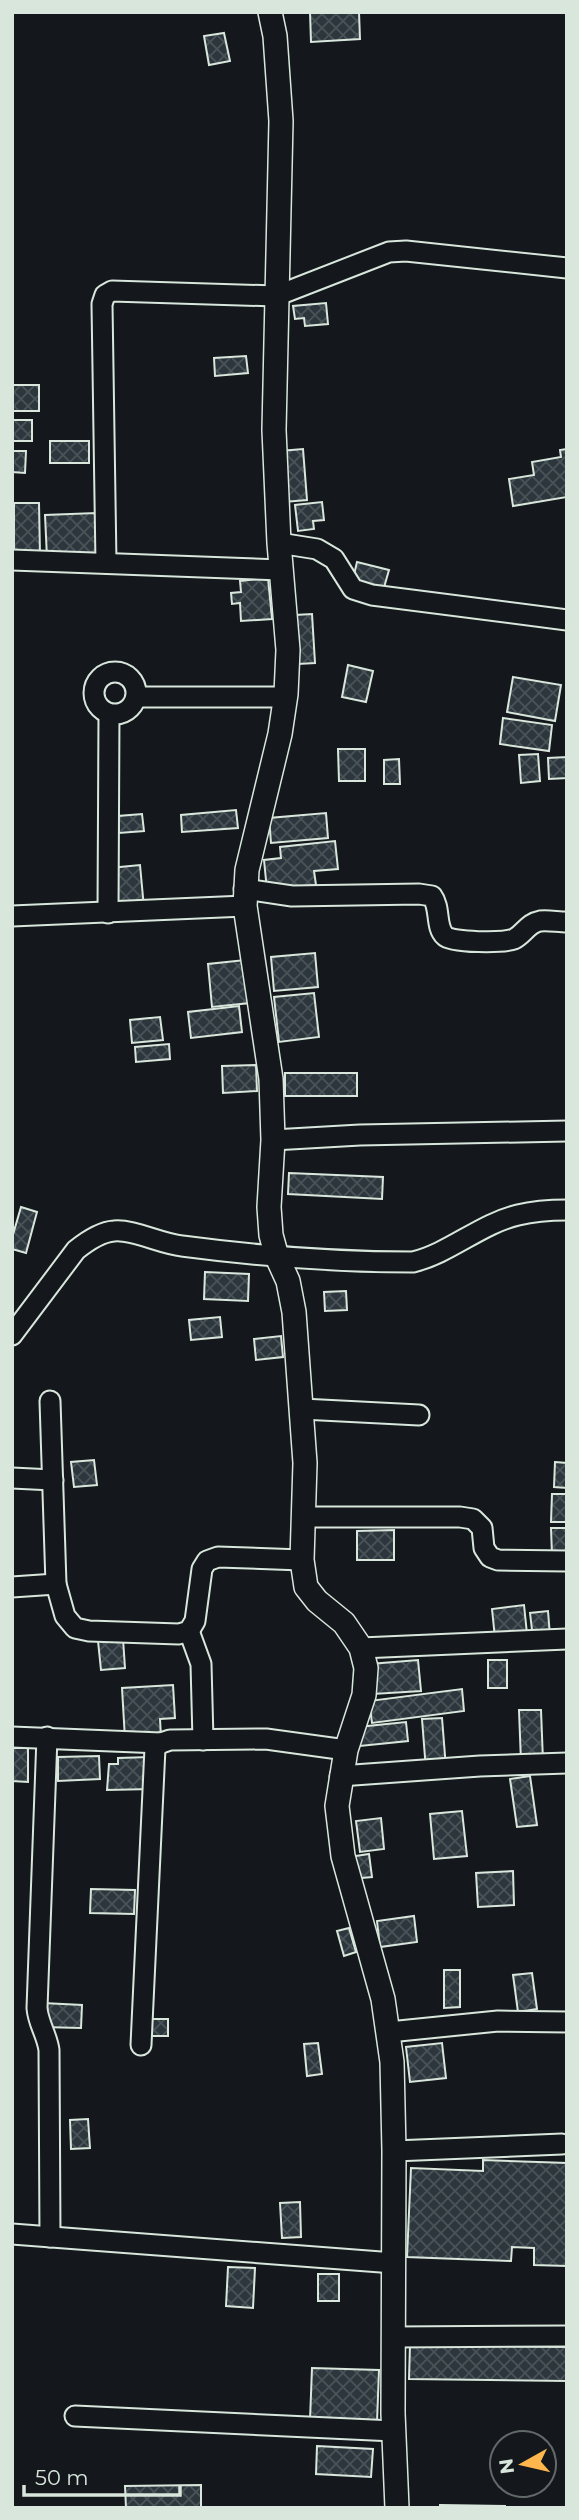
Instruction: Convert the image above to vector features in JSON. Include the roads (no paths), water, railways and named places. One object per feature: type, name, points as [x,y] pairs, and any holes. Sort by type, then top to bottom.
[{"type":"street","points":[[270,12],[275,36],[281,121],[274,430],[279,543],[289,650],[280,734],[247,870],[245,897],[271,1079],[271,1235],[288,1281],[294,1312],[302,1409],[302,1560],[306,1587],[317,1601],[344,1623],[361,1648],[366,1668],[364,1695],[345,1750],[337,1806],[343,1856],[383,1999],[392,2062],[394,2431],[397,2508]]},
{"type":"street","points":[[106,563],[102,304],[105,295],[113,291],[276,296],[389,252],[406,251],[567,268]]},
{"type":"street","points":[[279,543],[325,554],[334,559],[353,589],[373,595],[567,620]]},
{"type":"street","points":[[12,560],[281,570]]},
{"type":"street","points":[[110,672],[124,673],[134,683],[136,697],[134,704],[123,713],[109,713],[103,710],[95,699],[96,685],[110,672]]},
{"type":"street","points":[[136,697],[286,697]]},
{"type":"street","points":[[108,913],[109,713]]},
{"type":"street","points":[[12,916],[108,913],[245,897],[419,894],[432,896],[438,904],[440,928],[444,936],[453,941],[511,941],[522,934],[530,924],[540,921],[567,922]]},
{"type":"street","points":[[273,1140],[360,1135],[567,1131]]},
{"type":"street","points":[[12,1335],[76,1250],[88,1240],[114,1231],[132,1233],[163,1244],[277,1257],[413,1262],[432,1257],[495,1223],[516,1215],[567,1210]]},
{"type":"street","points":[[50,1401],[56,1584],[65,1616],[75,1628],[89,1631],[179,1634],[189,1631],[195,1621],[202,1569],[207,1561],[218,1558],[302,1560]]},
{"type":"street","points":[[302,1409],[419,1415]]},
{"type":"street","points":[[12,1478],[53,1480]]},
{"type":"street","points":[[304,1517],[473,1519],[482,1528],[484,1548],[490,1557],[498,1560],[567,1561]]},
{"type":"street","points":[[12,1587],[56,1584]]},
{"type":"street","points":[[189,1631],[201,1664],[203,1740]]},
{"type":"street","points":[[361,1648],[567,1639]]},
{"type":"street","points":[[12,1737],[160,1742],[266,1739],[345,1750]]},
{"type":"street","points":[[47,1737],[37,2008],[38,2021],[48,2040],[49,2050],[50,2237]]},
{"type":"street","points":[[141,2045],[155,1748],[160,1742]]},
{"type":"street","points":[[340,1776],[567,1763]]},
{"type":"street","points":[[389,2032],[498,2021],[567,2022]]},
{"type":"street","points":[[394,2151],[562,2144]]},
{"type":"street","points":[[12,2234],[394,2263]]},
{"type":"street","points":[[393,2337],[567,2336]]},
{"type":"street","points":[[75,2416],[394,2431]]}]
